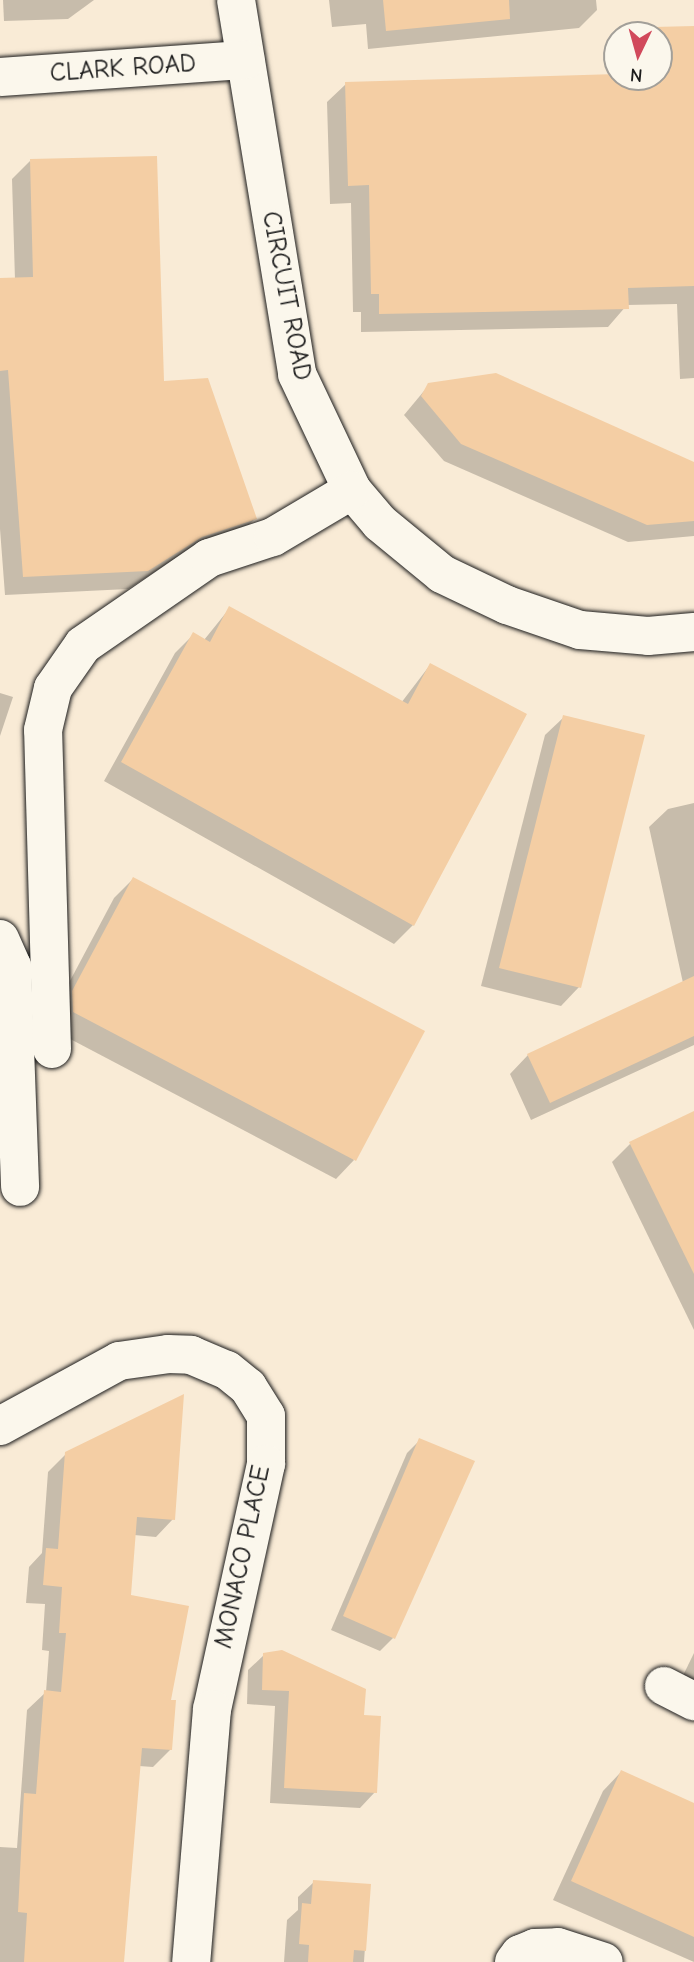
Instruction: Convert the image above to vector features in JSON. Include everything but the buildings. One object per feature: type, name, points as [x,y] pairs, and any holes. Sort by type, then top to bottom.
[{"type":"lane","name":"CIRCUIT ROAD","points":[[236,0],[297,374],[352,490],[380,523],[442,573],[507,605],[580,630],[648,636],[694,632]]},
{"type":"lane","name":"CLARK ROAD","points":[[0,77],[245,60]]},
{"type":"lane","points":[[52,1049],[43,730],[54,688],[83,645],[147,599],[209,558],[273,537],[352,490]]},
{"type":"lane","points":[[0,939],[12,966],[20,1186]]},
{"type":"lane","name":"MONACO PLACE","points":[[0,1426],[119,1362],[168,1354],[191,1355],[227,1370],[248,1387],[266,1416],[266,1464],[212,1709],[191,1962]]},
{"type":"lane","points":[[514,1962],[520,1954],[535,1948],[558,1947],[604,1962]]},
{"type":"shaded area","points":[[0,0],[694,0],[694,1962],[0,1962]]}]
